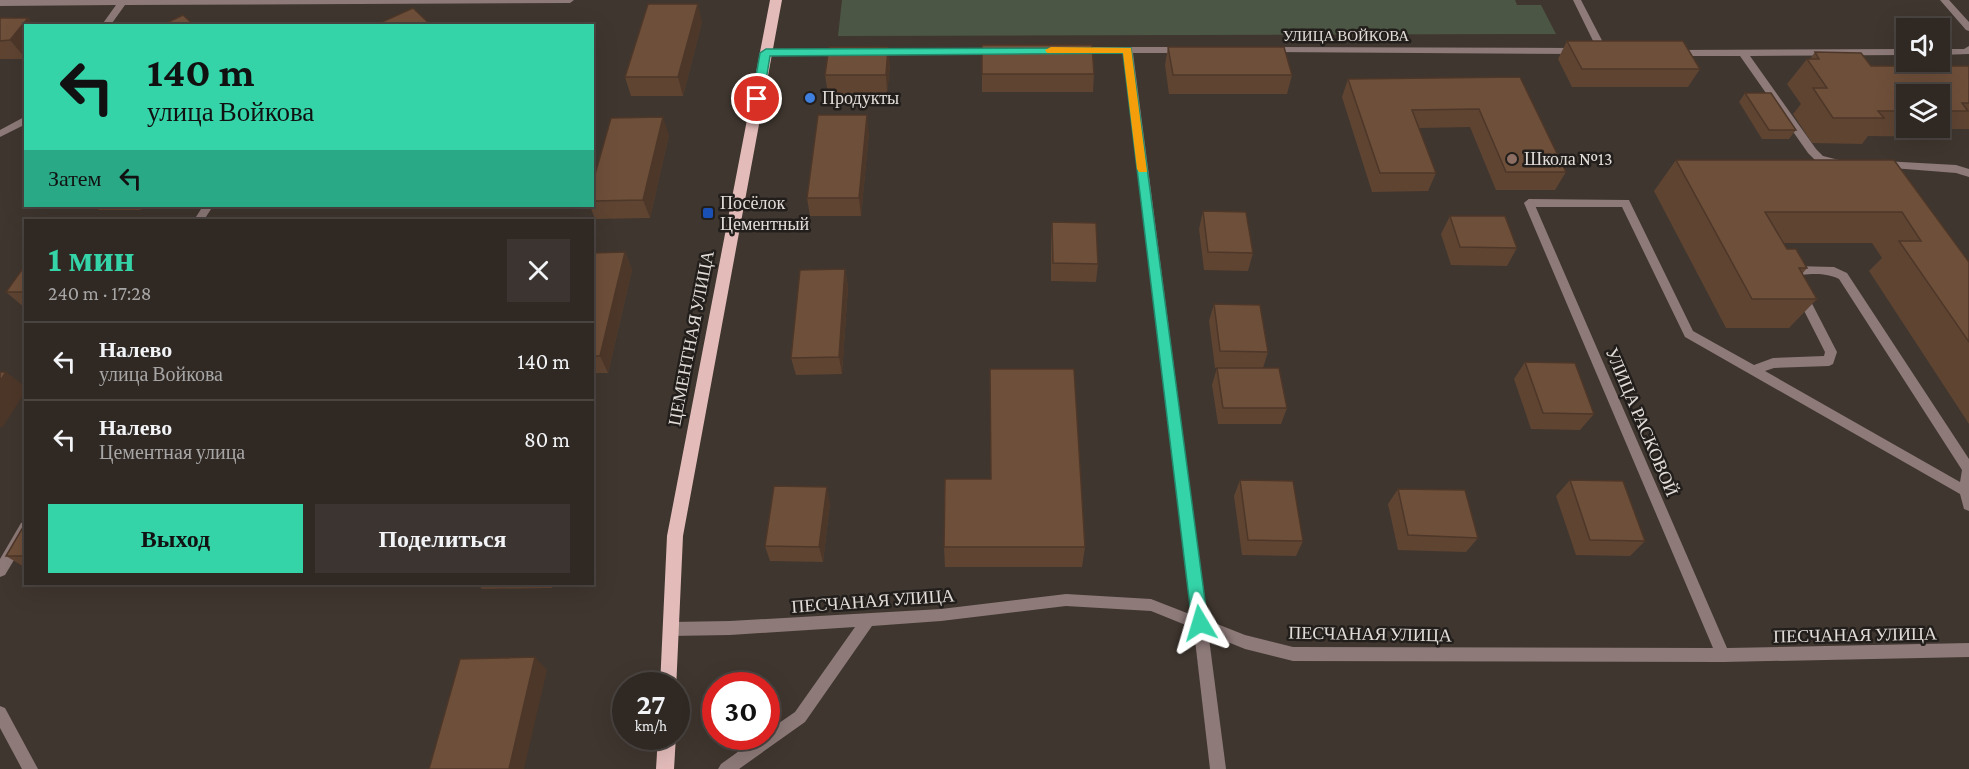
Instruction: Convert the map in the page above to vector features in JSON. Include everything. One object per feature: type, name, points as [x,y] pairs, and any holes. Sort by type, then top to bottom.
[{"type":"main road","name":"ЦЕМЕНТНАЯ УЛИЦА","points":[[669,672],[675,536],[776,0]]},
{"type":"main road","points":[[665,769],[666,750]]},
{"type":"street","points":[[0,3],[570,0]]},
{"type":"street","points":[[1577,0],[1603,51]]},
{"type":"street","points":[[1944,0],[1969,28]]},
{"type":"street","points":[[106,24],[123,2]]},
{"type":"street","points":[[1950,52],[1969,49]]},
{"type":"street","points":[[1068,50],[1199,50]]},
{"type":"street","points":[[1128,50],[1218,769]]},
{"type":"street","name":"УЛИЦА ВОЙКОВА","points":[[1258,50],[1614,52]]},
{"type":"street","points":[[864,52],[1008,51]]},
{"type":"street","points":[[766,53],[852,52]]},
{"type":"street","points":[[1669,53],[1896,52]]},
{"type":"street","points":[[1744,54],[1812,151],[1820,159],[1848,164]]},
{"type":"street","points":[[0,134],[24,120]]},
{"type":"street","points":[[1872,165],[1956,169],[1969,172]]},
{"type":"street","name":"УЛИЦА РАСКОВОЙ","points":[[1723,655],[1529,203],[1625,203],[1689,334],[1754,371]]},
{"type":"street","points":[[1754,371],[1773,363],[1829,361],[1831,352],[1792,275],[1794,270],[1834,271],[1843,276],[1968,468],[1965,492],[1969,505]]},
{"type":"street","points":[[1754,371],[1965,492]]},
{"type":"street","points":[[0,572],[24,530]]},
{"type":"street","name":"ПЕСЧАНАЯ УЛИЦА","points":[[671,629],[730,628],[941,615],[1066,600],[1151,605],[1245,642],[1293,654],[1723,655],[1969,650]]},
{"type":"street","points":[[726,769],[800,717],[869,619]]},
{"type":"street","points":[[0,712],[30,769]]},
{"type":"green space","points":[[842,0],[1515,0],[1517,5],[1541,5],[1556,34],[838,36]]},
{"type":"building","points":[[648,4],[698,4],[678,77],[625,77]]},
{"type":"building","points":[[413,8],[430,24],[377,24]]},
{"type":"building","points":[[183,15],[193,24],[164,24]]},
{"type":"building","points":[[0,18],[28,18],[10,40],[0,41]]},
{"type":"building","points":[[1567,41],[1683,41],[1700,69],[1582,69]]},
{"type":"building","points":[[982,45],[1092,45],[1094,74],[982,74]]},
{"type":"building","points":[[829,47],[888,47],[886,75],[825,75]]},
{"type":"building","points":[[1168,47],[1284,47],[1292,75],[1173,75]]},
{"type":"building","points":[[1815,52],[1861,53],[1871,66],[1896,66],[1896,72],[1950,72],[1950,66],[1969,66],[1969,103],[1962,103],[1968,111],[1950,111],[1950,84],[1896,84],[1896,111],[1878,111],[1884,118],[1833,118],[1813,88],[1827,88],[1807,59],[1819,59]]},
{"type":"building","points":[[1520,77],[1566,172],[1506,172],[1479,109],[1412,110],[1436,173],[1380,173],[1348,79]]},
{"type":"building","points":[[1745,93],[1771,93],[1796,130],[1769,130]]},
{"type":"building","points":[[818,115],[867,115],[859,198],[807,198]]},
{"type":"building","points":[[663,117],[643,200],[594,201],[594,178],[611,118]]},
{"type":"building","points":[[1676,160],[1894,160],[1969,262],[1969,342],[1899,241],[1921,241],[1902,212],[1765,212],[1787,249],[1796,249],[1807,268],[1799,268],[1817,299],[1752,299]]},
{"type":"building","points":[[1203,211],[1246,212],[1253,253],[1208,252]]},
{"type":"building","points":[[1450,216],[1505,216],[1517,248],[1460,247]]},
{"type":"building","points":[[1052,222],[1096,223],[1098,264],[1053,263]]},
{"type":"building","points":[[625,252],[600,356],[594,356],[594,253]]},
{"type":"building","points":[[24,267],[24,292],[6,292]]},
{"type":"building","points":[[845,269],[839,357],[791,358],[800,270]]},
{"type":"building","points":[[1214,304],[1260,305],[1268,352],[1220,351]]},
{"type":"building","points":[[1525,362],[1575,363],[1594,414],[1543,413]]},
{"type":"building","points":[[1217,368],[1279,368],[1287,408],[1223,408]]},
{"type":"building","points":[[990,369],[1074,369],[1085,547],[944,547],[945,479],[991,479]]},
{"type":"building","points":[[0,372],[6,372],[0,381]]},
{"type":"building","points":[[1240,480],[1293,481],[1303,541],[1248,540]]},
{"type":"building","points":[[1570,480],[1623,481],[1645,541],[1590,540]]},
{"type":"building","points":[[774,486],[827,487],[819,547],[765,546]]},
{"type":"building","points":[[1398,489],[1465,490],[1478,538],[1408,535]]},
{"type":"building","points":[[24,525],[24,556],[6,556]]},
{"type":"building","points":[[535,657],[509,769],[429,769],[460,659]]},
{"type":"slow traffic","points":[[1051,50],[1128,50],[1143,169]]},
{"type":"place","name":"Продукты","points":[[810,98]]},
{"type":"place","name":"Школа №13","points":[[1512,159]]},
{"type":"place","name":"Посёлок Цементный","points":[[708,213]]},
{"type":"route","points":[[757,99],[766,53],[1128,50],[1200,623]]}]
